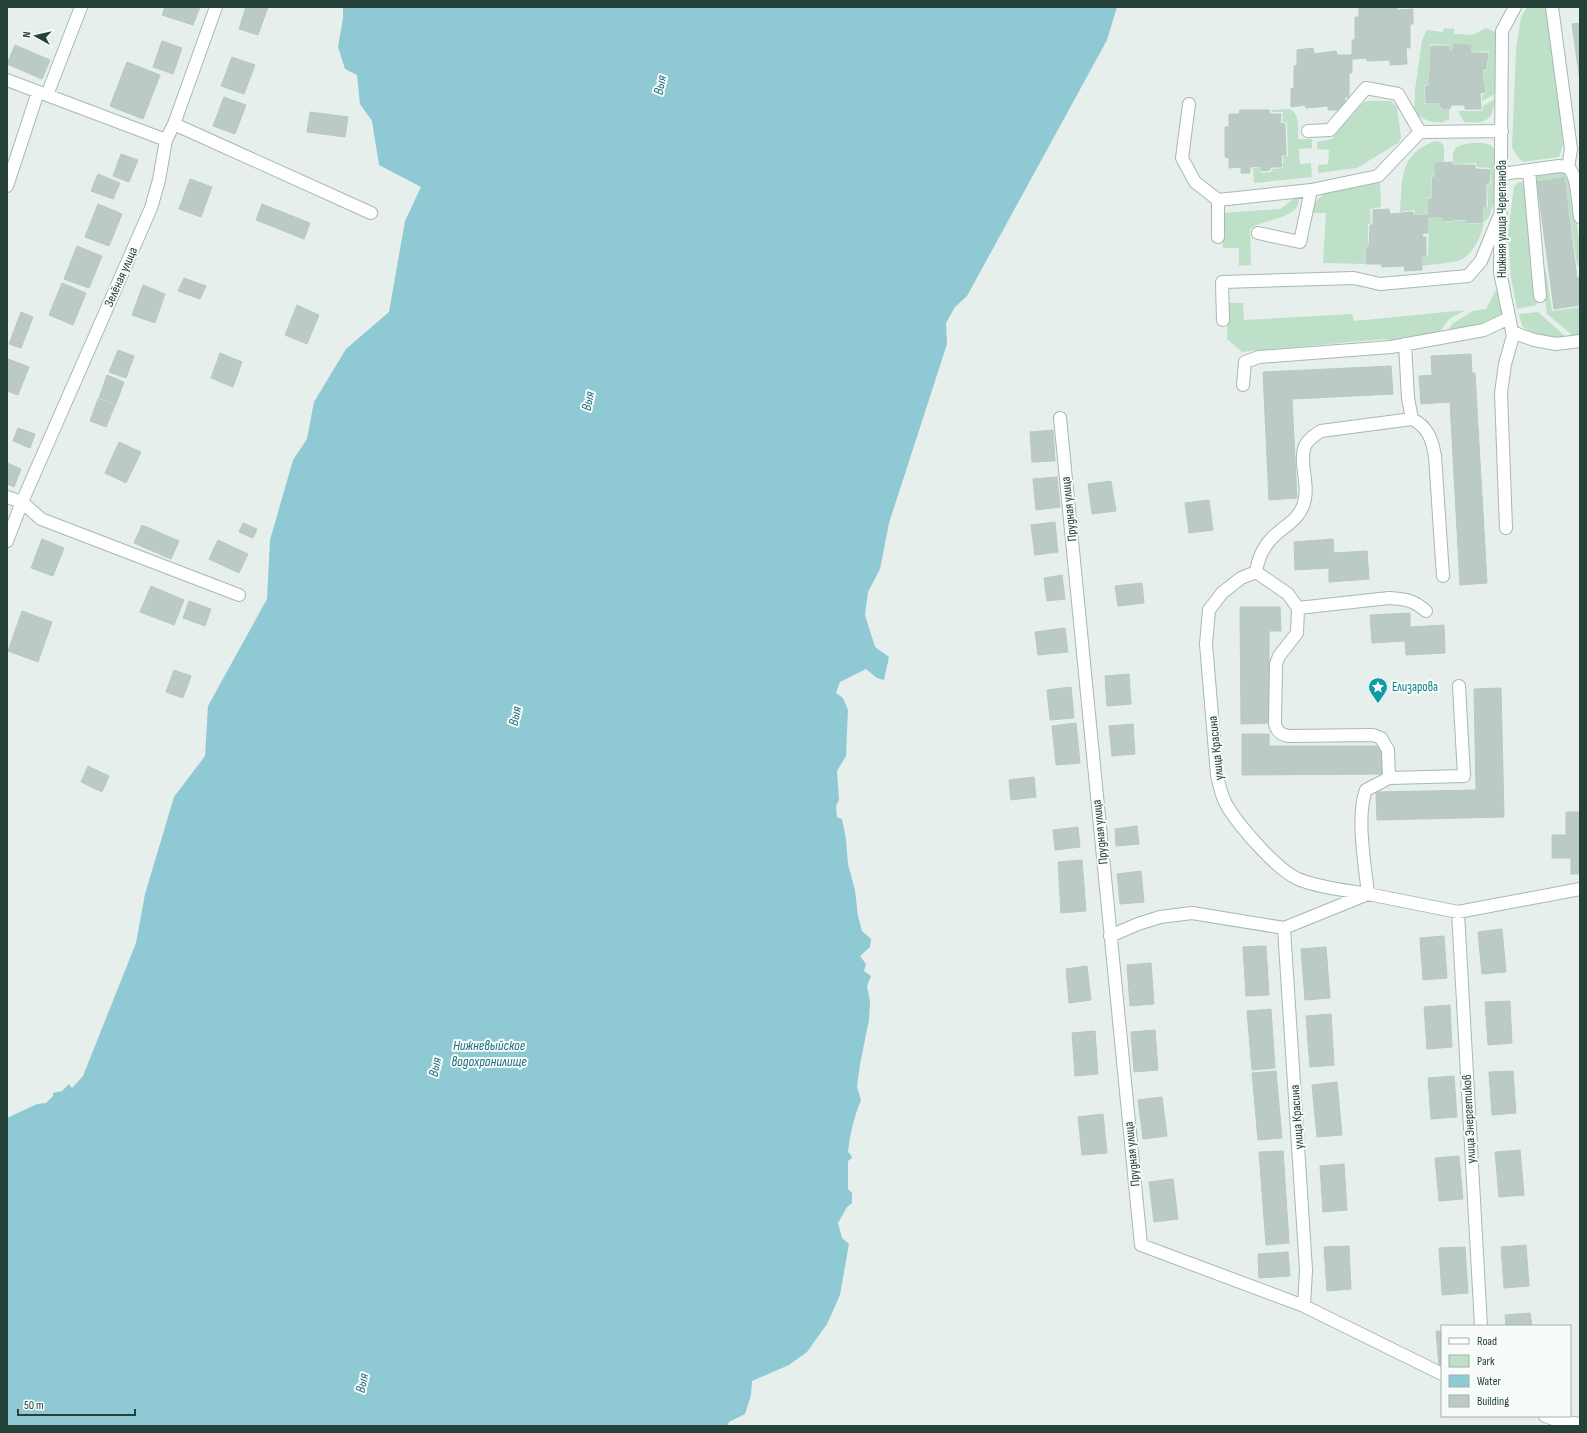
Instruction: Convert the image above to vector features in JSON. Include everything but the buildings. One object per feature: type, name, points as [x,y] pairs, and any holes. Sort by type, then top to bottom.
[{"type":"street","points":[[7,186],[43,94],[81,7]]},
{"type":"street","name":"Зелёная улица","points":[[7,541],[22,502],[151,208],[159,180],[166,140],[174,124],[216,7]]},
{"type":"street","name":"Нижняя улица Черепанова","points":[[1506,528],[1501,393],[1505,364],[1513,336],[1500,272],[1502,31],[1516,7]]},
{"type":"street","points":[[1552,7],[1571,150],[1568,168]]},
{"type":"street","points":[[7,80],[166,140]]},
{"type":"street","points":[[1308,131],[1330,130],[1366,88],[1398,94],[1420,132]]},
{"type":"street","points":[[1189,104],[1182,158],[1195,182],[1218,200],[1311,190],[1378,176],[1420,132],[1502,131]]},
{"type":"street","points":[[174,124],[371,213]]},
{"type":"street","points":[[1502,174],[1559,166],[1568,168],[1572,172],[1574,179],[1580,217]]},
{"type":"street","points":[[1529,170],[1540,296]]},
{"type":"street","points":[[1258,233],[1300,242],[1311,190]]},
{"type":"street","points":[[1218,200],[1218,237]]},
{"type":"street","points":[[1223,320],[1222,282],[1354,278],[1380,284],[1468,276],[1481,261],[1501,210]]},
{"type":"street","points":[[1243,385],[1245,362],[1259,357],[1391,347],[1484,330],[1509,318]]},
{"type":"street","points":[[1512,332],[1534,340],[1556,344],[1580,341]]},
{"type":"street","points":[[1405,344],[1408,398],[1412,419]]},
{"type":"street","name":"Прудная улица","points":[[1060,418],[1141,1245],[1304,1306]]},
{"type":"street","points":[[1389,778],[1388,750],[1382,738],[1363,734],[1289,736],[1281,734],[1277,730],[1275,724],[1276,664],[1279,656],[1297,632],[1298,608],[1288,594],[1256,572],[1261,553],[1273,537],[1296,519],[1302,508],[1307,491],[1304,454],[1305,445],[1310,438],[1321,431],[1412,419],[1426,429],[1432,438],[1435,456],[1443,576]]},
{"type":"street","points":[[7,497],[22,502],[41,518],[239,595]]},
{"type":"street","name":"улица Красина","points":[[1256,572],[1241,578],[1222,592],[1209,610],[1206,644],[1217,775],[1226,804],[1261,848],[1286,873],[1298,879],[1313,884],[1458,912]]},
{"type":"street","points":[[1298,608],[1389,598],[1409,600],[1419,605],[1426,611]]},
{"type":"street","points":[[1110,936],[1138,924],[1166,916],[1192,913],[1284,928],[1368,894],[1361,815],[1362,800],[1366,790],[1389,778],[1464,776],[1459,686]]},
{"type":"street","points":[[1458,912],[1580,889]]},
{"type":"street","name":"улица Энергетиков","points":[[1458,912],[1481,1325]]},
{"type":"street","name":"улица Красина","points":[[1284,928],[1306,1270],[1304,1306]]},
{"type":"street","points":[[1304,1306],[1441,1374]]},
{"type":"street","points":[[1548,1417],[1559,1421],[1580,1424]]},
{"type":"green space","points":[[1527,7],[1550,7],[1563,145],[1559,157],[1523,162],[1517,156],[1512,147],[1516,49],[1521,17]]},
{"type":"green space","points":[[1444,28],[1454,29],[1454,34],[1472,35],[1486,28],[1495,32],[1498,44],[1495,94],[1482,101],[1482,95],[1486,93],[1483,71],[1487,70],[1489,51],[1472,52],[1471,44],[1454,44],[1453,49],[1450,49],[1449,45],[1430,44],[1431,62],[1429,62],[1429,85],[1424,86],[1425,104],[1440,104],[1440,109],[1449,109],[1449,119],[1440,122],[1431,122],[1414,112],[1415,90],[1422,40],[1427,30],[1443,32]]},
{"type":"green space","points":[[1495,99],[1492,112],[1487,120],[1464,122],[1458,111],[1482,111],[1483,106]]},
{"type":"green space","points":[[1366,101],[1391,101],[1397,107],[1401,138],[1398,143],[1357,168],[1318,173],[1318,165],[1328,164],[1329,150],[1317,149],[1317,142],[1332,139],[1355,109]]},
{"type":"green space","points":[[1290,109],[1297,118],[1298,139],[1312,139],[1312,148],[1299,149],[1300,164],[1311,163],[1312,177],[1254,183],[1253,168],[1261,167],[1261,173],[1271,172],[1272,169],[1283,168],[1283,156],[1288,156],[1287,123],[1282,122],[1283,112],[1272,112],[1271,110]]},
{"type":"green space","points":[[1435,141],[1440,142],[1444,146],[1444,160],[1443,162],[1435,162],[1435,175],[1431,176],[1431,198],[1427,198],[1427,214],[1415,214],[1414,210],[1400,212],[1403,178],[1408,161],[1414,153]]},
{"type":"green space","points":[[1472,143],[1491,145],[1498,154],[1500,163],[1494,203],[1489,217],[1484,222],[1484,208],[1488,207],[1487,185],[1491,184],[1490,168],[1477,167],[1476,163],[1453,164],[1453,153],[1456,148]]},
{"type":"green space","points":[[1561,171],[1570,179],[1580,245],[1580,265],[1577,265],[1564,178],[1536,182],[1538,198],[1534,198],[1534,175]]},
{"type":"green space","points":[[1378,181],[1380,184],[1381,207],[1370,209],[1371,223],[1368,224],[1368,246],[1365,247],[1365,264],[1323,263],[1326,213],[1308,213],[1309,209],[1328,189]]},
{"type":"green space","points":[[1527,181],[1537,305],[1517,309],[1511,278],[1508,233],[1514,187],[1517,183]]},
{"type":"green space","points":[[1295,198],[1299,200],[1293,211],[1287,215],[1250,229],[1251,265],[1239,266],[1239,248],[1223,248],[1222,213],[1280,209]]},
{"type":"green space","points":[[1443,217],[1443,222],[1466,220],[1466,224],[1484,223],[1481,234],[1475,246],[1462,259],[1453,262],[1422,266],[1422,257],[1428,256],[1429,218]]},
{"type":"green space","points":[[1546,271],[1552,311],[1580,307],[1580,335],[1573,336],[1547,314],[1541,272]]},
{"type":"green space","points":[[1498,291],[1503,310],[1501,317],[1489,325],[1446,334],[1452,324],[1473,311],[1486,309],[1495,292]]},
{"type":"green space","points":[[1228,303],[1243,303],[1244,320],[1352,314],[1354,321],[1466,310],[1449,319],[1438,334],[1395,341],[1384,339],[1242,352],[1227,339]]},
{"type":"green space","points":[[1538,312],[1566,337],[1554,338],[1538,335],[1522,326],[1519,314]]},
{"type":"water","name":"Нижневыйское водохранилище","points":[[343,7],[1117,7],[1107,40],[967,296],[955,307],[946,323],[947,344],[889,523],[880,569],[868,592],[865,615],[875,647],[889,657],[884,680],[877,678],[866,669],[840,682],[836,693],[843,698],[848,710],[846,756],[837,771],[839,800],[836,806],[837,817],[842,819],[846,839],[848,864],[855,890],[858,916],[862,931],[871,939],[870,947],[860,956],[866,964],[864,971],[871,976],[867,986],[870,1002],[869,1020],[857,1087],[861,1100],[856,1113],[848,1152],[852,1158],[848,1161],[848,1189],[852,1193],[852,1203],[847,1207],[838,1223],[842,1238],[849,1244],[840,1295],[827,1324],[807,1352],[789,1365],[752,1381],[751,1395],[745,1414],[729,1422],[727,1426],[7,1426],[7,1118],[37,1104],[46,1103],[53,1096],[53,1093],[62,1091],[69,1084],[72,1088],[83,1076],[136,943],[145,894],[174,797],[205,756],[208,706],[267,599],[270,540],[293,460],[307,439],[314,402],[346,349],[389,312],[405,221],[421,187],[379,165],[372,121],[360,104],[357,75],[345,69],[338,47],[343,18]]},
{"type":"place","name":"Елизарова","points":[[1378,704]]},
{"type":"water label","name":"Выя","points":[[660,85]]},
{"type":"water label","name":"Выя","points":[[588,401]]},
{"type":"water label","name":"Выя","points":[[515,716]]},
{"type":"water label","name":"Выя","points":[[435,1067]]},
{"type":"water label","name":"Выя","points":[[362,1383]]}]
